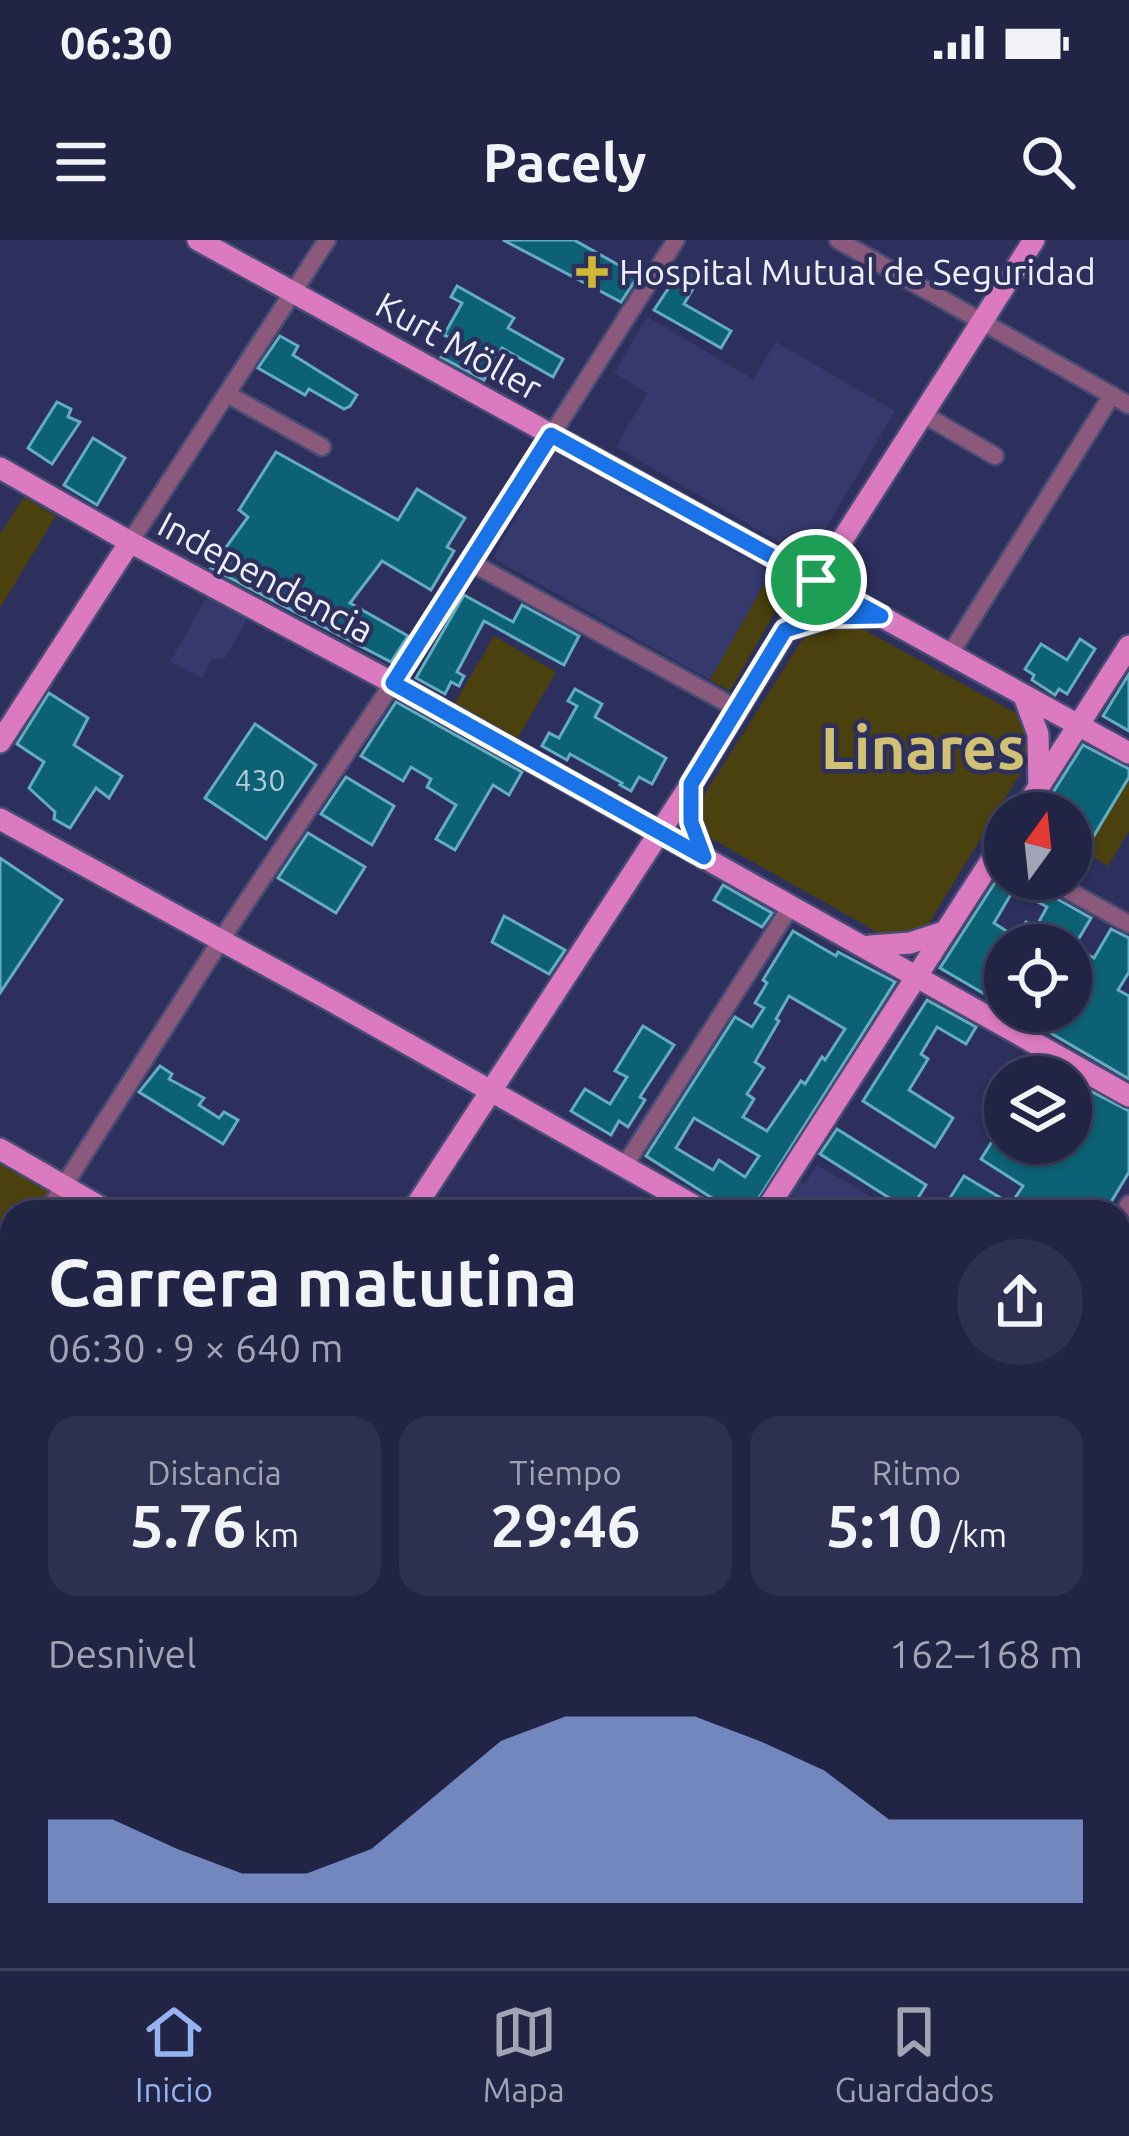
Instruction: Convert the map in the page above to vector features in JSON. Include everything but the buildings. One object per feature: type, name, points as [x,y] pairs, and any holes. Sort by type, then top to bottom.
[{"type":"main road","name":"Kurt Möller","points":[[198,240],[1129,753]]},
{"type":"main road","points":[[420,1200],[691,784],[1034,240]]},
{"type":"main road","name":"Independencia","points":[[0,468],[1129,1096]]},
{"type":"main road","points":[[0,742],[130,542]]},
{"type":"main road","points":[[785,630],[828,617],[881,616]]},
{"type":"main road","points":[[1035,792],[1129,646]]},
{"type":"main road","points":[[1024,695],[1038,734],[1039,786]]},
{"type":"main road","points":[[691,784],[691,822],[704,857]]},
{"type":"main road","points":[[0,819],[684,1200]]},
{"type":"main road","points":[[773,1200],[984,876]]},
{"type":"main road","points":[[863,946],[910,944],[946,932]]},
{"type":"main road","points":[[0,1149],[88,1200]]},
{"type":"street","points":[[130,542],[327,240]]},
{"type":"street","points":[[54,1200],[676,240]]},
{"type":"street","points":[[838,240],[1129,405]]},
{"type":"street","points":[[227,394],[322,447]]},
{"type":"street","points":[[950,654],[1112,395]]},
{"type":"street","points":[[922,414],[995,456]]},
{"type":"street","points":[[470,562],[736,708]]},
{"type":"street","points":[[1085,900],[1129,924]]},
{"type":"street","points":[[625,1166],[790,906]]},
{"type":"shaded area","points":[[647,317],[753,379],[776,342],[895,411],[808,559],[616,447],[647,393],[614,373]]},
{"type":"shaded area","points":[[554,450],[771,572],[710,680],[493,558]]},
{"type":"shaded area","points":[[24,497],[56,516],[0,608],[0,534]]},
{"type":"shaded area","points":[[771,572],[791,584],[730,691],[710,680]]},
{"type":"shaded area","points":[[208,595],[249,616],[225,658],[212,659],[202,678],[170,662]]},
{"type":"shaded area","points":[[857,626],[1025,718],[1031,756],[1009,792],[984,792],[984,833],[926,928],[917,934],[886,937],[707,836],[700,819],[701,800],[802,640],[822,627]]},
{"type":"shaded area","points":[[494,636],[556,672],[515,743],[453,706]]},
{"type":"shaded area","points":[[1129,777],[1129,831],[1108,866],[1092,857],[1092,839]]},
{"type":"shaded area","points":[[0,1164],[64,1200],[0,1200]]},
{"type":"shaded area","points":[[817,1165],[875,1199],[794,1200],[789,1193],[798,1181],[805,1184]]},
{"type":"place","name":"Hospital Mutual de Seguridad","points":[[592,272]]},
{"type":"district","name":"Linares","points":[[923,748]]},
{"type":"route","points":[[551,435],[816,580],[881,616],[828,617],[785,630],[691,784],[691,822],[704,857],[393,683],[551,435]]}]
